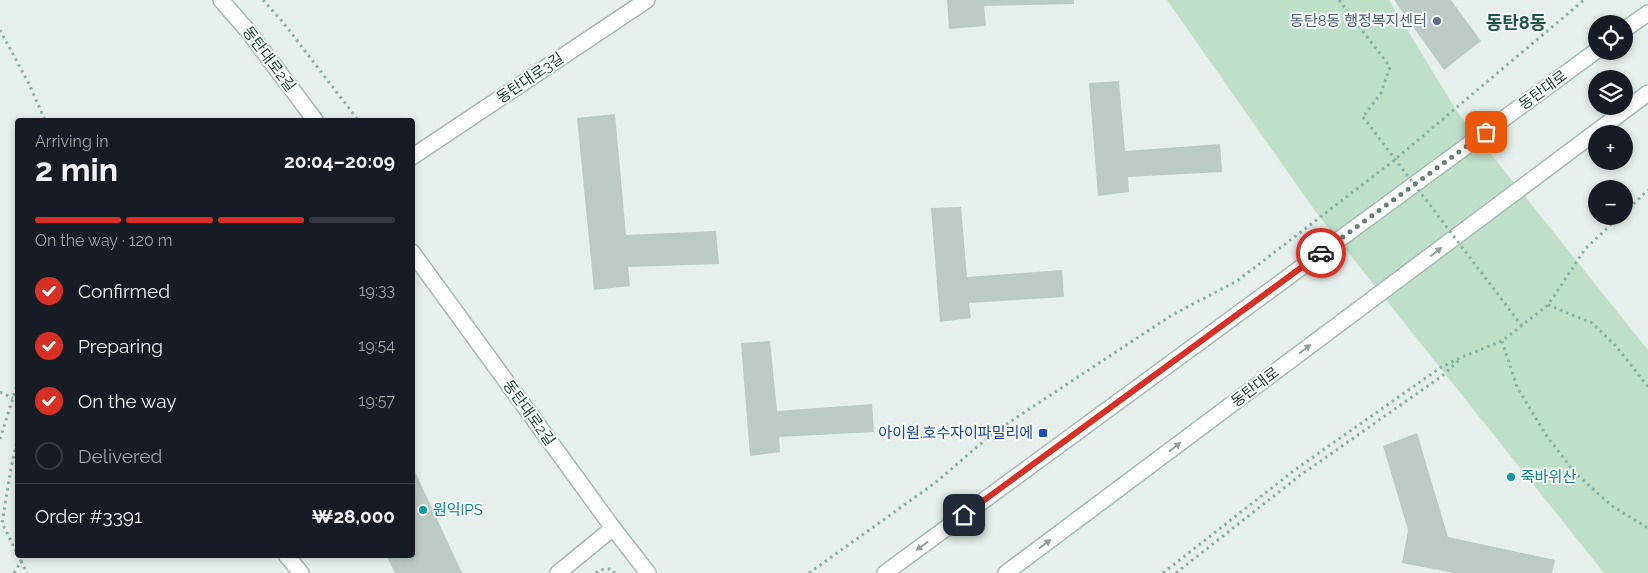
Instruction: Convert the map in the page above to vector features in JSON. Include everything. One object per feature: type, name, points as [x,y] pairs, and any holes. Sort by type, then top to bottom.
[{"type":"main road","name":"동탄대로2길","points":[[220,0],[248,31],[313,118]]},
{"type":"main road","name":"동탄대로3길","points":[[415,155],[647,0]]},
{"type":"main road","points":[[1633,24],[1648,13]]},
{"type":"main road","name":"동탄대로","points":[[885,573],[1588,57]]},
{"type":"main road","name":"동탄대로","points":[[1006,573],[1648,94]]},
{"type":"main road","name":"동탄대로2길","points":[[415,256],[613,528],[648,573]]},
{"type":"main road","points":[[558,573],[613,528]]},
{"type":"main road","points":[[288,558],[301,573]]},
{"type":"path","points":[[263,0],[282,21],[356,118]]},
{"type":"path","points":[[1339,0],[1390,67],[1381,93],[1363,117],[1522,326]]},
{"type":"path","points":[[810,573],[935,483],[993,433],[1172,314],[1237,281],[1392,162],[1584,0]]},
{"type":"path","points":[[0,30],[45,118]]},
{"type":"path","points":[[1633,204],[1648,190]]},
{"type":"path","points":[[1163,573],[1296,468],[1440,368],[1462,356],[1502,341],[1522,326],[1548,305],[1585,249],[1610,225]]},
{"type":"path","points":[[1548,305],[1592,323],[1616,346],[1648,387]]},
{"type":"path","points":[[1502,341],[1517,387],[1546,435],[1575,473],[1612,506],[1648,528]]},
{"type":"path","points":[[1176,573],[1298,477],[1442,376],[1462,356]]},
{"type":"path","points":[[0,392],[13,398]]},
{"type":"path","points":[[0,439],[15,392]]},
{"type":"path","points":[[15,450],[2,523],[15,550]]},
{"type":"path","points":[[19,558],[27,573]]},
{"type":"path","points":[[14,573],[21,562],[20,558]]},
{"type":"path","points":[[596,573],[599,570],[610,569],[615,573]]},
{"type":"green space","points":[[1167,0],[1389,0],[1458,113],[1648,350],[1648,573],[1604,573],[1315,211]]},
{"type":"building","points":[[947,0],[1074,0],[1074,4],[984,6],[986,26],[949,29]]},
{"type":"building","name":"동탄8동 행정복지센터","points":[[1394,0],[1451,0],[1481,41],[1444,70]]},
{"type":"building","points":[[1119,81],[1125,151],[1220,144],[1222,172],[1128,177],[1129,192],[1098,196],[1089,83]]},
{"type":"building","points":[[615,114],[626,235],[716,231],[719,264],[628,267],[630,286],[594,290],[577,118]]},
{"type":"building","points":[[961,207],[967,277],[1062,270],[1064,297],[969,303],[971,318],[940,322],[931,208]]},
{"type":"building","points":[[770,341],[777,411],[872,404],[874,432],[779,437],[780,452],[750,456],[741,343]]},
{"type":"building","points":[[1417,433],[1448,537],[1555,560],[1552,573],[1454,573],[1402,563],[1408,530],[1383,446]]},
{"type":"building","name":"원익IPS","points":[[415,471],[462,573],[395,573],[388,558],[415,558]]},
{"type":"way so far","points":[[1321,253],[1486,132]]},
{"type":"place","name":"동탄8동 행정복지센터","points":[[1437,21]]},
{"type":"place","name":"아이원.호수자이파밀리에","points":[[1043,433]]},
{"type":"place","name":"죽바위산","points":[[1511,477]]},
{"type":"place","name":"원익IPS","points":[[423,510]]},
{"type":"district","name":"동탄8동","points":[[1516,22]]},
{"type":"route","points":[[964,515],[1321,253]]}]
